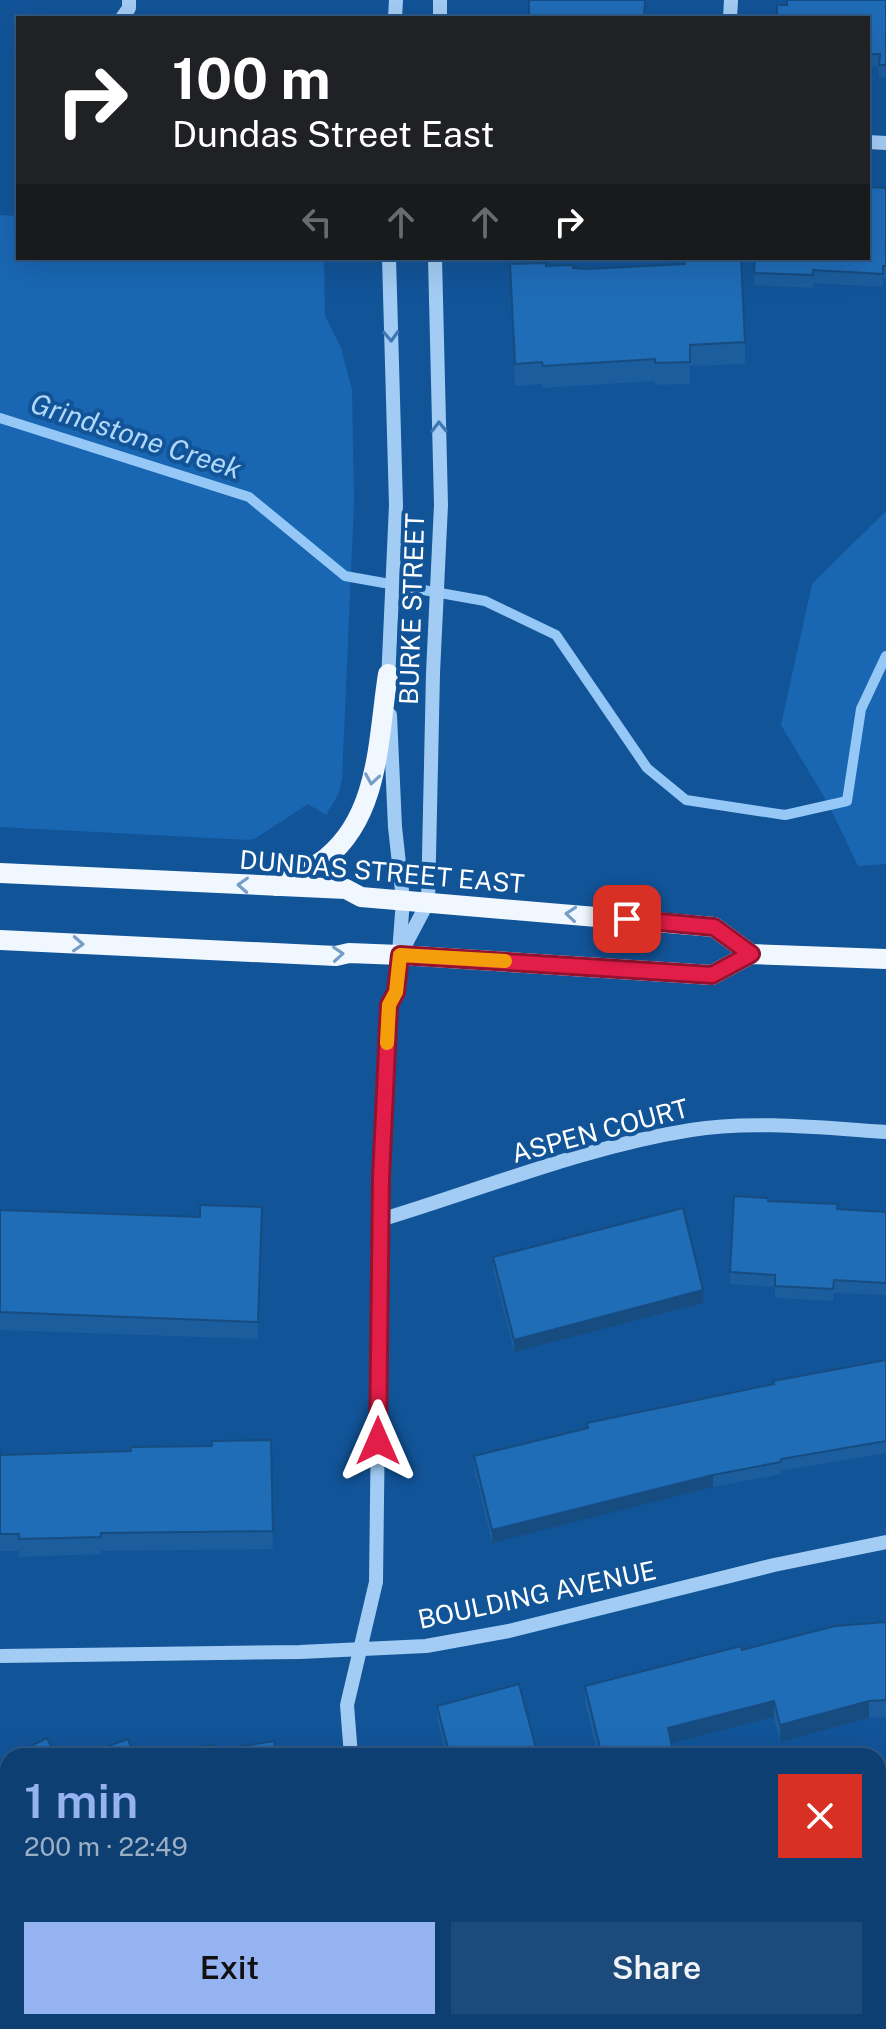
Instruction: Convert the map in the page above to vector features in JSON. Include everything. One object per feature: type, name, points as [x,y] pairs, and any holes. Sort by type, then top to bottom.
[{"type":"main road","points":[[275,887],[325,859],[350,834],[368,799],[388,674]]},
{"type":"main road","name":"DUNDAS STREET EAST","points":[[0,873],[346,889],[361,897],[714,927],[751,954]]},
{"type":"main road","points":[[0,940],[336,956],[349,953],[400,955],[712,975],[751,954],[886,959]]},
{"type":"street","name":"BURKE STREET","points":[[380,1220],[389,1005],[396,992],[403,900],[395,827],[388,674],[396,505],[389,260]]},
{"type":"street","name":"BURKE STREET","points":[[400,955],[428,902],[433,673],[441,505],[435,260]]},
{"type":"street","name":"ASPEN COURT","points":[[380,1220],[573,1157],[691,1129],[742,1126],[886,1132]]},
{"type":"street","points":[[350,1748],[346,1709],[376,1582],[380,1220]]},
{"type":"street","name":"BOULDING AVENUE","points":[[0,1656],[426,1646],[509,1631],[774,1565],[886,1542]]},
{"type":"shaded area","points":[[0,215],[16,216],[16,260],[324,260],[325,316],[341,348],[352,390],[354,502],[339,793],[326,815],[308,804],[249,840],[0,827]]},
{"type":"shaded area","points":[[886,511],[886,864],[858,866],[829,805],[781,725],[812,584]]},
{"type":"building","points":[[529,0],[645,0],[644,16],[529,16]]},
{"type":"building","points":[[787,0],[886,0],[886,65],[879,65],[880,54],[870,54],[870,16],[777,16],[777,5],[787,5]]},
{"type":"building","points":[[870,187],[886,188],[886,266],[883,266],[883,274],[813,270],[813,275],[754,273],[755,260],[870,260]]},
{"type":"building","points":[[684,260],[741,260],[745,342],[690,345],[690,362],[655,363],[655,359],[543,366],[542,362],[515,364],[510,264],[546,263],[546,266],[573,265],[573,268],[586,269],[685,264]]},
{"type":"building","points":[[734,1196],[838,1204],[837,1209],[886,1212],[886,1283],[834,1280],[833,1289],[775,1286],[775,1275],[730,1272]]},
{"type":"building","points":[[200,1205],[262,1207],[258,1322],[0,1312],[0,1210],[200,1217]]},
{"type":"building","points":[[683,1208],[703,1290],[514,1340],[493,1257]]},
{"type":"building","points":[[886,1360],[886,1441],[781,1459],[781,1462],[713,1475],[492,1530],[474,1456],[588,1428],[587,1423],[774,1384],[773,1381]]},
{"type":"building","points":[[271,1440],[273,1531],[101,1533],[101,1537],[19,1539],[19,1534],[0,1534],[0,1455],[131,1451],[131,1447],[212,1446],[212,1441]]},
{"type":"building","points":[[886,1622],[886,1700],[869,1701],[780,1725],[774,1701],[668,1728],[672,1748],[600,1748],[585,1686],[741,1646],[742,1650],[835,1626]]},
{"type":"building","points":[[519,1684],[536,1748],[448,1748],[437,1706]]},
{"type":"building","points":[[47,1738],[52,1748],[27,1748]]},
{"type":"building","points":[[128,1739],[131,1748],[103,1748]]},
{"type":"building","points":[[274,1741],[275,1748],[232,1748]]},
{"type":"waterway","name":"Grindstone Creek","points":[[0,418],[249,497],[345,576],[485,601],[556,635],[647,768],[686,800],[785,815],[847,801],[861,709],[886,656]]},
{"type":"slow traffic","points":[[387,1043],[389,1005],[396,992],[400,955],[505,961]]},
{"type":"route","points":[[378,1441],[381,1178],[389,1005],[396,992],[400,955],[712,975],[751,954],[714,927],[627,919]]}]
